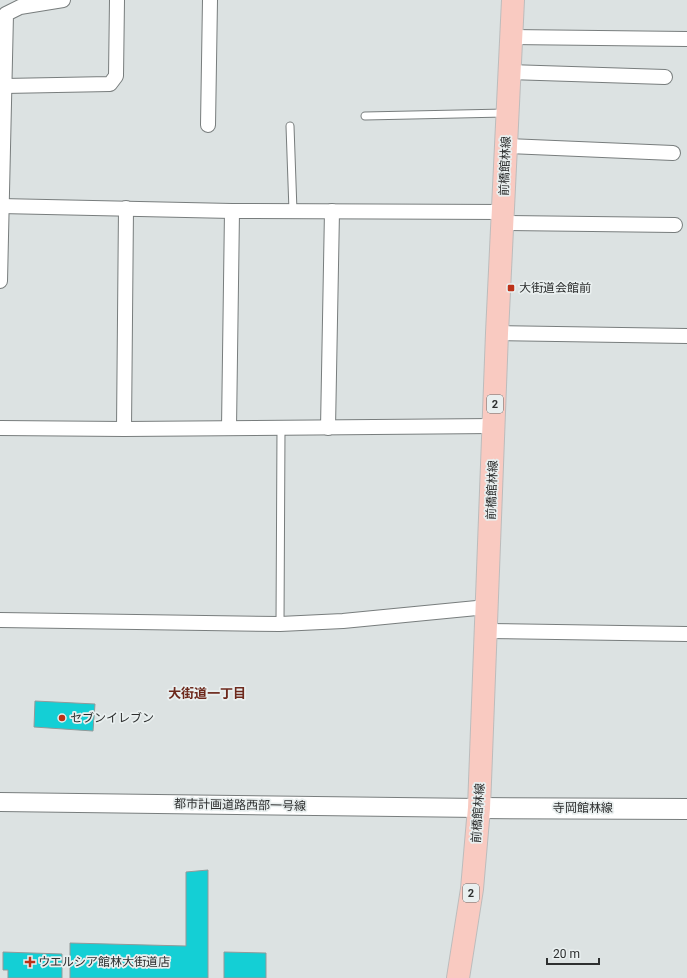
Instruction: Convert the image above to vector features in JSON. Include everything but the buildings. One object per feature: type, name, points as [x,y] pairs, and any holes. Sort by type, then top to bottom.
[{"type":"main road","name":"前橋館林線","points":[[458,978],[472,888],[480,808],[497,333],[513,0]]},
{"type":"main road","name":"寺岡館林線","points":[[480,808],[687,809]]},
{"type":"street","points":[[0,281],[4,86],[3,17],[20,7],[63,0]]},
{"type":"street","points":[[4,86],[110,84],[116,76],[117,0]]},
{"type":"street","points":[[208,126],[210,0]]},
{"type":"street","points":[[511,37],[687,39]]},
{"type":"street","points":[[509,72],[665,77]]},
{"type":"street","points":[[506,146],[673,153]]},
{"type":"street","points":[[1,206],[232,211],[332,211],[675,225]]},
{"type":"street","points":[[124,429],[126,208]]},
{"type":"street","points":[[229,428],[232,211]]},
{"type":"street","points":[[328,428],[332,211]]},
{"type":"street","points":[[497,333],[687,336]]},
{"type":"street","points":[[0,428],[281,429],[494,426]]},
{"type":"street","points":[[0,620],[280,624],[343,621],[487,607]]},
{"type":"street","points":[[486,631],[687,634]]},
{"type":"street","name":"都市計画道路西部一号線","points":[[0,802],[480,808]]},
{"type":"lane","points":[[365,116],[507,113]]},
{"type":"lane","points":[[290,126],[293,211]]},
{"type":"lane","points":[[280,624],[281,429]]},
{"type":"place","name":"大街道会館前","points":[[511,288]]},
{"type":"place","name":"セブンイレブン","points":[[62,718]]},
{"type":"place","name":"ウエルシア館林大街道店","points":[[30,962]]},
{"type":"district","name":"大街道一丁目","points":[[207,693]]}]
